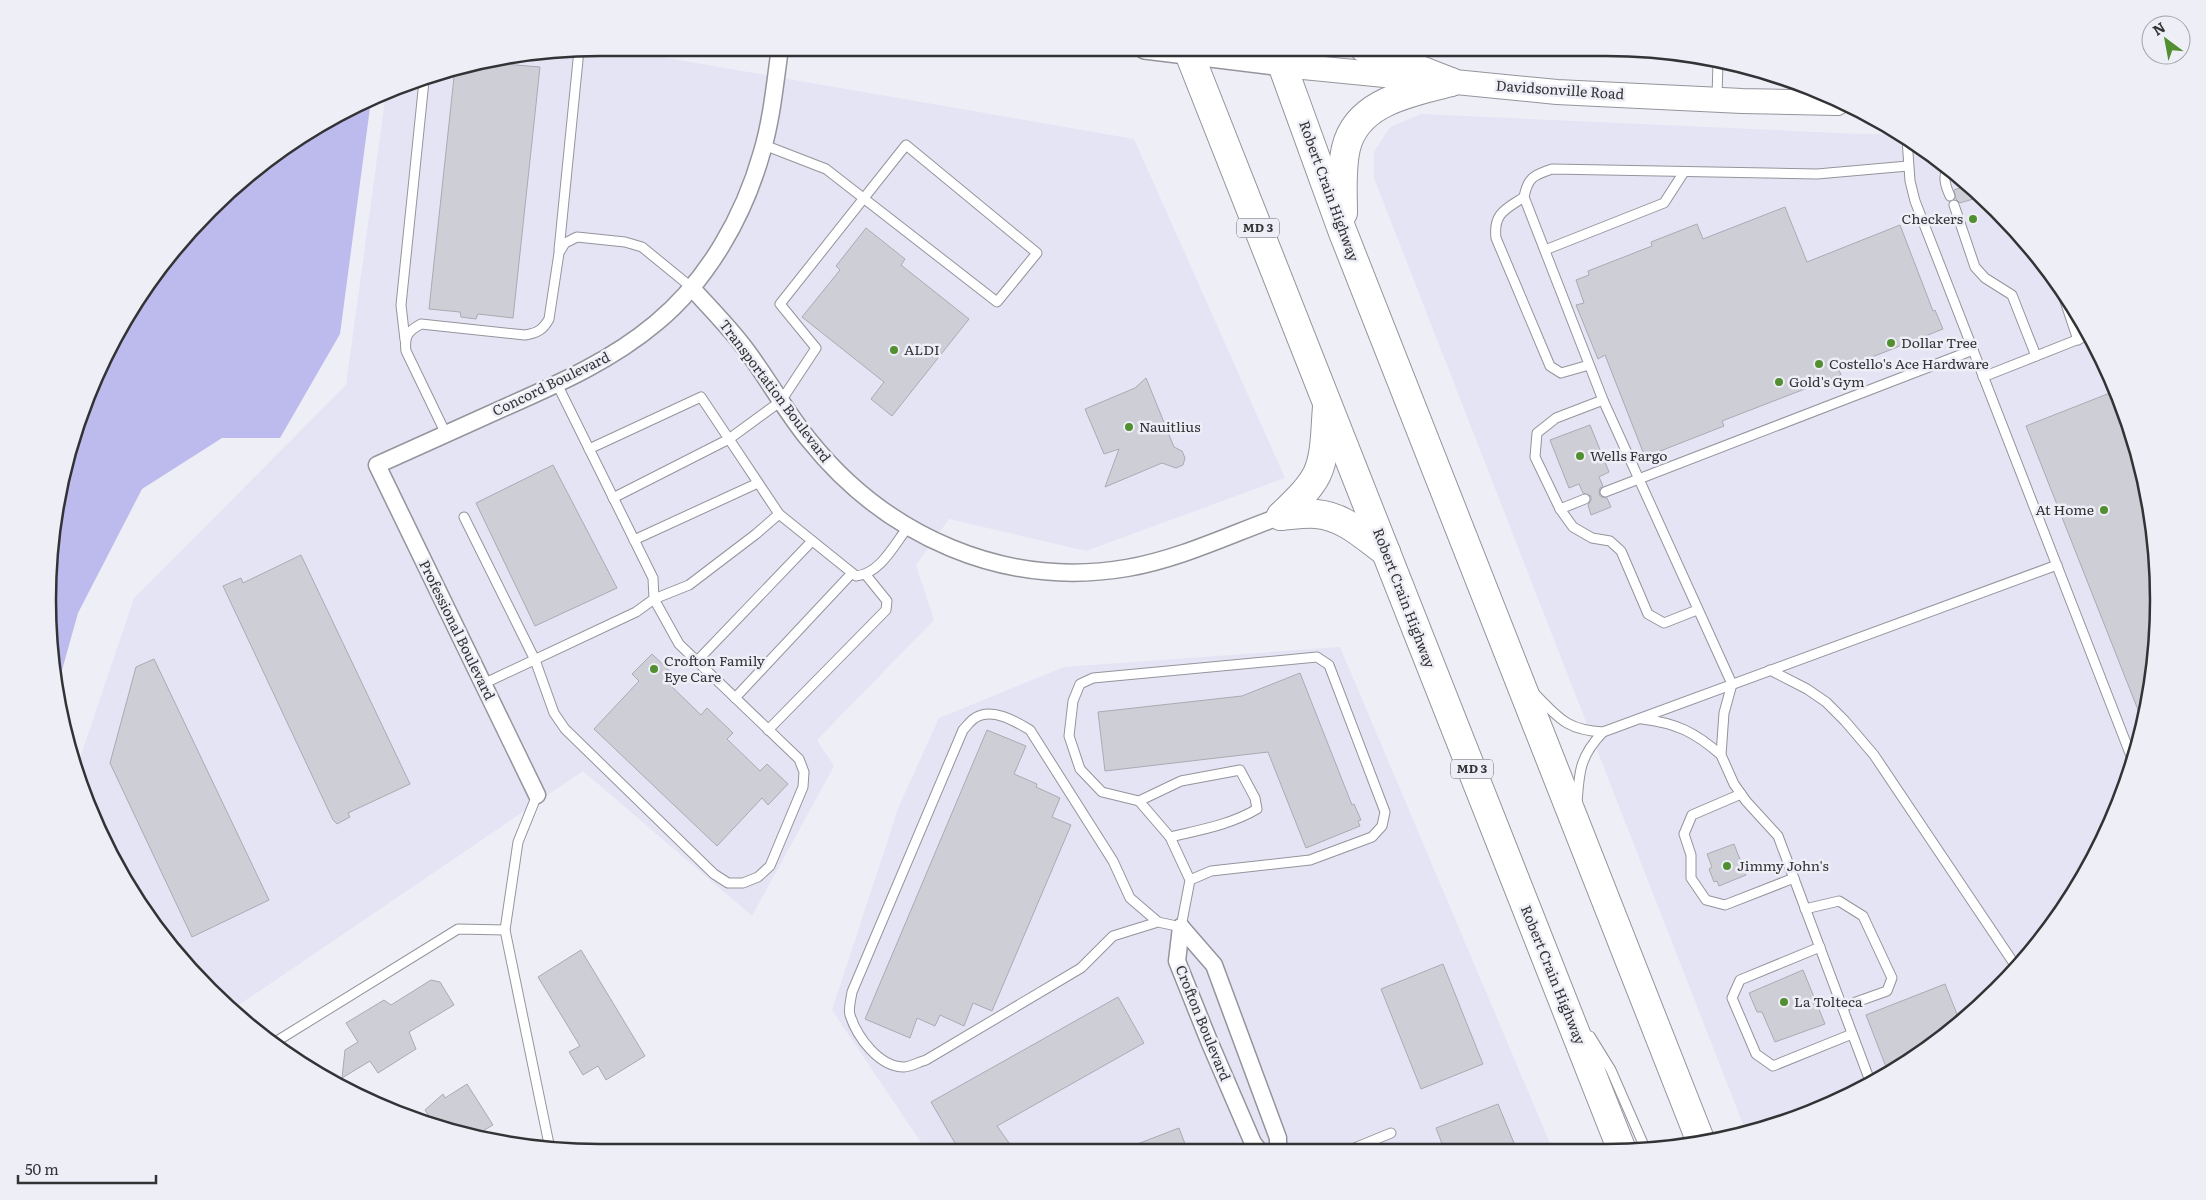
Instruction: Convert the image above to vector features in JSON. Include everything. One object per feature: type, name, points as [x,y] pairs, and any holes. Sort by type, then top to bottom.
[{"type":"highway","name":"Robert Crain Highway","points":[[1190,56],[1328,401],[1619,1144]]},
{"type":"highway","points":[[1384,56],[1451,82]]},
{"type":"highway","name":"Robert Crain Highway","points":[[1279,57],[1342,230],[1698,1135]]},
{"type":"highway","points":[[1342,230],[1343,169],[1346,148],[1353,129],[1364,117],[1382,104],[1407,94],[1451,82]]},
{"type":"highway","points":[[1281,516],[1309,486],[1318,473],[1322,458],[1328,401]]},
{"type":"highway","points":[[1281,516],[1314,513],[1328,515],[1342,520],[1386,552]]},
{"type":"main road","name":"Davidsonville Road","points":[[1279,57],[1451,82],[1557,92],[1717,100],[1825,103]]},
{"type":"street","name":"Concord Boulevard","points":[[377,465],[557,384],[622,348],[657,323],[691,287],[726,241],[748,195],[764,145],[771,115],[779,56]]},
{"type":"street","points":[[1264,56],[1279,57]]},
{"type":"street","name":"Transportation Boulevard","points":[[691,287],[744,348],[808,440],[834,468],[869,502],[908,527],[964,553],[1000,564],[1047,571],[1084,573],[1128,568],[1172,556],[1281,516]]},
{"type":"street","name":"Professional Boulevard","points":[[377,465],[537,795]]},
{"type":"street","name":"Crofton Boulevard","points":[[1182,926],[1178,961],[1209,1041],[1254,1144]]},
{"type":"street","name":"Crofton Boulevard","points":[[1182,926],[1214,965],[1278,1138],[1278,1144]]},
{"type":"lane","points":[[404,340],[410,330],[421,324],[524,335],[536,333],[544,327],[549,318],[558,253],[578,57]]},
{"type":"lane","points":[[1717,100],[1718,68]]},
{"type":"lane","points":[[424,86],[401,305],[406,351],[446,434]]},
{"type":"lane","points":[[613,498],[729,439],[781,401],[816,348],[780,304],[864,197],[906,145],[1037,253],[997,302],[864,197],[826,169],[764,145]]},
{"type":"lane","points":[[1907,148],[1908,166],[1915,201],[2129,749]]},
{"type":"lane","points":[[1721,755],[1724,713],[1732,684],[1696,610],[1603,400],[1524,197],[1527,185],[1534,176],[1552,169],[1817,174],[1908,166]]},
{"type":"lane","points":[[1545,250],[1664,203],[1684,172]]},
{"type":"lane","points":[[1945,175],[1946,186],[1975,267],[1985,278],[2012,295],[2036,356]]},
{"type":"lane","points":[[1524,197],[1500,213],[1495,226],[1496,238],[1550,366],[1561,373],[1589,365]]},
{"type":"lane","points":[[558,253],[565,242],[577,237],[625,242],[642,247],[691,287]]},
{"type":"lane","points":[[2071,318],[2078,340]]},
{"type":"lane","points":[[1984,377],[2082,338]]},
{"type":"lane","points":[[1605,492],[1973,350]]},
{"type":"lane","points":[[464,517],[535,660],[554,712],[565,730],[714,874],[728,883],[743,883],[758,877],[770,866],[803,786],[804,772],[799,759],[679,644],[654,599],[652,578],[557,384]]},
{"type":"lane","points":[[589,449],[701,398],[778,514],[856,576],[866,575],[878,567],[908,527]]},
{"type":"lane","points":[[1603,400],[1556,418],[1537,433],[1535,458],[1560,509],[1573,527],[1592,538],[1610,541],[1621,551],[1648,614],[1664,623],[1696,610]]},
{"type":"lane","points":[[634,540],[758,483]]},
{"type":"lane","points":[[1560,509],[1585,499]]},
{"type":"lane","points":[[483,684],[636,612],[654,599],[689,585],[756,534],[778,514]]},
{"type":"lane","points":[[697,661],[812,541]]},
{"type":"lane","points":[[1518,677],[1558,717],[1569,725],[1583,731],[1603,732],[2057,565]]},
{"type":"lane","points":[[735,698],[852,573]]},
{"type":"lane","points":[[768,730],[886,610],[887,601],[866,575]]},
{"type":"lane","points":[[1158,922],[1130,898],[1113,861],[1030,730],[1015,720],[991,714],[975,718],[964,730],[852,992],[850,1014],[858,1031],[872,1050],[886,1063],[904,1067],[926,1060],[1081,968],[1113,936],[1158,922],[1182,926],[1190,880],[1170,838],[1139,801],[1102,792],[1080,768],[1069,736],[1073,700],[1080,684],[1093,678],[1316,657],[1329,665],[1385,812],[1382,826],[1372,837],[1310,860],[1210,872],[1190,880]]},
{"type":"lane","points":[[1770,670],[1826,702],[1874,755],[2013,961]]},
{"type":"lane","points":[[1639,718],[1667,722],[1705,741],[1721,755],[1741,794],[1778,836],[1868,1076]]},
{"type":"lane","points":[[1576,824],[1579,770],[1592,744],[1603,732]]},
{"type":"lane","points":[[1139,801],[1181,782],[1240,770],[1255,798],[1257,809],[1220,825],[1170,838]]},
{"type":"lane","points":[[1741,794],[1692,815],[1684,834],[1691,855],[1691,878],[1706,900],[1725,905],[1794,878]]},
{"type":"lane","points":[[537,795],[518,842],[505,930],[548,1141]]},
{"type":"lane","points":[[1806,909],[1839,901],[1864,916],[1892,978],[1887,991],[1842,1007]]},
{"type":"lane","points":[[280,1039],[458,929],[505,930]]},
{"type":"lane","points":[[1820,947],[1740,980],[1732,998],[1756,1054],[1773,1066],[1852,1034]]},
{"type":"lane","points":[[1557,986],[1611,1070],[1644,1143]]},
{"type":"lane","points":[[1363,1144],[1391,1132]]},
{"type":"shaded area","points":[[656,56],[1134,139],[1285,478],[1086,551],[949,519],[916,565],[934,620],[817,740],[834,766],[752,916],[583,771],[238,1006],[191,959],[148,902],[112,840],[85,775],[80,758],[134,598],[346,385],[385,101],[425,85],[459,75],[529,61],[564,57]]},
{"type":"shaded area","points":[[1600,56],[1642,57],[1664,60]]},
{"type":"shaded area","points":[[370,108],[340,334],[280,438],[222,438],[142,489],[78,613],[61,673],[57,636],[57,564],[67,494],[85,425],[112,360],[129,328],[148,298],[191,241],[241,191],[298,148],[328,129]]},
{"type":"shaded area","points":[[1421,114],[1886,134],[1908,148],[1965,191],[2015,241],[2058,298],[2094,360],[2121,425],[2131,459],[2145,529],[2149,564],[2149,636],[2145,671],[2131,741],[2121,775],[2094,840],[2077,872],[2058,902],[2015,959],[1965,1009],[1937,1031],[1878,1071],[1846,1088],[1781,1115],[1744,1126],[1374,178],[1374,152],[1390,127]]},
{"type":"shaded area","points":[[1340,647],[1550,1144],[922,1144],[832,1010],[899,806],[939,718],[1064,667]]},
{"type":"building","points":[[509,64],[540,67],[513,318],[478,314],[476,319],[461,317],[460,312],[429,309],[454,76]]},
{"type":"building","points":[[1961,188],[1973,199],[1960,203],[1956,199],[1954,190]]},
{"type":"building","points":[[1785,207],[1807,262],[1900,225],[1933,311],[1935,310],[1943,329],[1839,370],[1841,375],[1722,421],[1724,426],[1645,457],[1605,355],[1598,359],[1576,305],[1584,303],[1576,280],[1589,275],[1588,271],[1652,246],[1651,242],[1697,224],[1703,239]]},
{"type":"building","name":"ALDI","points":[[866,228],[905,259],[901,265],[969,319],[892,416],[871,399],[884,382],[802,317],[840,270],[836,266]]},
{"type":"building","name":"Nauitlius","points":[[1146,378],[1174,447],[1182,451],[1185,458],[1183,465],[1176,468],[1162,463],[1105,487],[1119,449],[1104,454],[1085,409],[1135,388]]},
{"type":"building","name":"At Home","points":[[2109,394],[2121,425],[2131,459],[2145,529],[2149,564],[2149,636],[2138,710],[2026,426]]},
{"type":"building","name":"Wells Fargo","points":[[1590,425],[1609,472],[1599,477],[1603,486],[1600,488],[1599,494],[1601,497],[1607,498],[1611,507],[1591,515],[1588,505],[1591,496],[1583,493],[1579,484],[1569,488],[1550,440]]},
{"type":"building","points":[[553,465],[617,588],[535,626],[476,503]]},
{"type":"building","points":[[301,555],[410,784],[348,813],[350,817],[337,824],[333,820],[223,586],[241,578],[243,583]]},
{"type":"building","points":[[652,654],[673,674],[666,681],[701,715],[707,708],[733,733],[727,739],[760,771],[767,764],[788,784],[768,805],[762,798],[717,846],[594,729],[639,681],[632,674]]},
{"type":"building","points":[[154,659],[269,900],[192,937],[110,763],[136,667]]},
{"type":"building","points":[[1300,673],[1352,805],[1354,804],[1361,820],[1358,821],[1360,826],[1306,848],[1268,752],[1105,771],[1098,712],[1242,696]]},
{"type":"building","points":[[987,730],[1026,746],[1014,774],[1037,784],[1036,787],[1060,798],[1052,817],[1071,825],[992,1011],[973,1003],[964,1026],[940,1015],[935,1026],[917,1018],[910,1038],[865,1019]]},
{"type":"building","name":"Jimmy John's","points":[[1734,844],[1746,875],[1719,886],[1717,881],[1714,882],[1709,869],[1712,867],[1707,854]]},
{"type":"building","points":[[581,950],[645,1056],[606,1080],[598,1066],[583,1075],[569,1052],[580,1046],[538,977]]},
{"type":"building","points":[[1443,964],[1483,1064],[1421,1089],[1381,989]]},
{"type":"building","name":"La Tolteca","points":[[1803,970],[1825,1024],[1775,1042],[1762,1012],[1757,1012],[1749,993]]},
{"type":"building","points":[[431,980],[440,982],[454,1005],[409,1032],[416,1049],[378,1073],[370,1061],[342,1078],[345,1050],[358,1042],[346,1023],[384,1000],[391,1005]]},
{"type":"building","points":[[1945,984],[1957,1015],[1886,1066],[1866,1015]]},
{"type":"building","points":[[1118,997],[1144,1043],[997,1126],[1010,1144],[956,1144],[931,1102]]},
{"type":"building","points":[[467,1084],[493,1125],[483,1131],[429,1116],[425,1110],[443,1094],[445,1098]]},
{"type":"building","points":[[1498,1104],[1514,1144],[1442,1144],[1436,1128]]},
{"type":"building","points":[[1179,1128],[1185,1144],[1137,1144]]},
{"type":"place","name":"Checkers","points":[[1973,219]]},
{"type":"place","name":"Dollar Tree","points":[[1891,343]]},
{"type":"place","name":"ALDI","points":[[894,350]]},
{"type":"place","name":"Costello's Ace Hardware","points":[[1819,364]]},
{"type":"place","name":"Gold's Gym","points":[[1779,382]]},
{"type":"place","name":"Nauitlius","points":[[1129,427]]},
{"type":"place","name":"Wells Fargo","points":[[1580,456]]},
{"type":"place","name":"At Home","points":[[2104,510]]},
{"type":"place","name":"Crofton Family Eye Care","points":[[654,669]]},
{"type":"place","name":"Jimmy John's","points":[[1727,866]]},
{"type":"place","name":"La Tolteca","points":[[1784,1002]]}]
